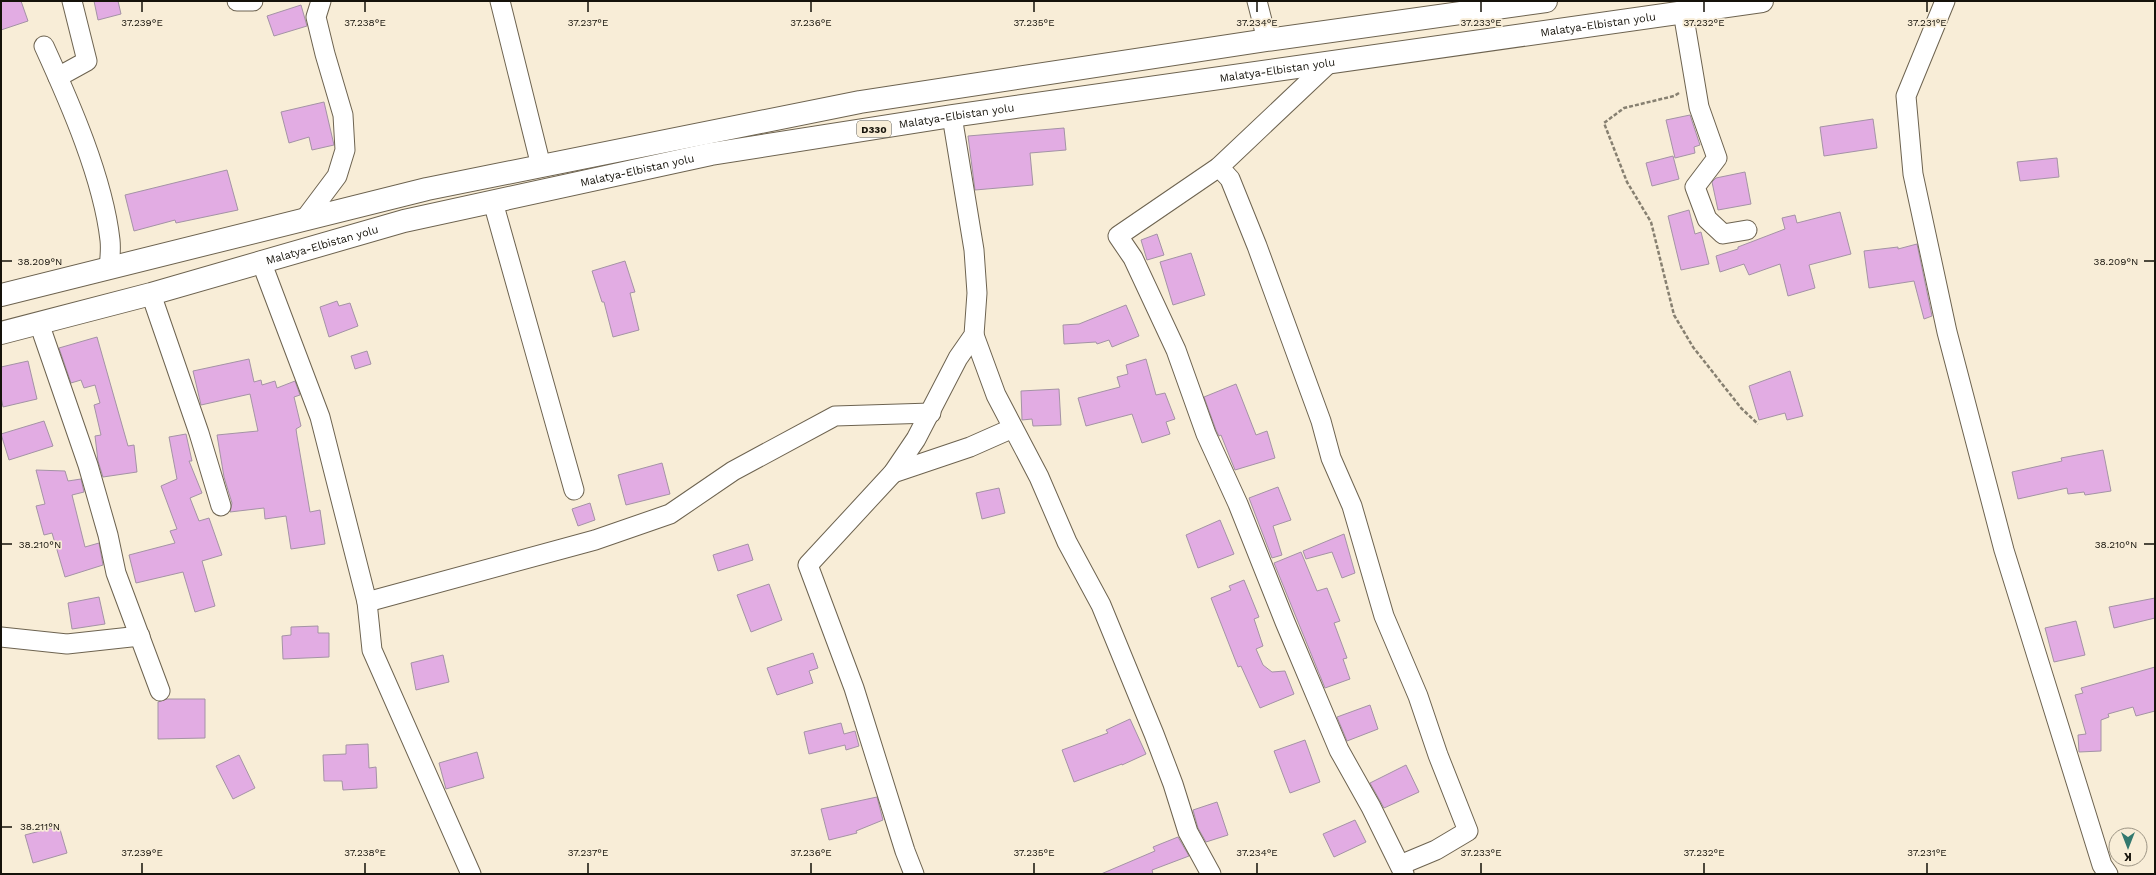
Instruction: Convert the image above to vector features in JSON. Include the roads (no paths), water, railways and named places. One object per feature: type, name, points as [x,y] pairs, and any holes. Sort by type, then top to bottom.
[{"type":"main road","name":"Malatya-Elbistan yolu","points":[[1,295],[427,189],[860,102],[1267,40],[1546,1]]},
{"type":"main road","name":"Malatya-Elbistan yolu","points":[[1,333],[151,294],[261,261],[404,221],[711,154],[952,116],[1762,1]]},
{"type":"street","points":[[58,78],[87,60],[72,1]]},
{"type":"street","points":[[237,1],[253,1]]},
{"type":"street","points":[[304,220],[337,176],[345,150],[343,115],[324,54],[316,17],[321,1]]},
{"type":"street","points":[[500,1],[541,166]]},
{"type":"street","points":[[1257,1],[1267,40]]},
{"type":"street","points":[[1945,1],[1906,96],[1913,174],[1946,332],[2004,550],[2102,864],[2108,874]]},
{"type":"street","points":[[1683,12],[1699,107],[1717,158],[1696,188],[1707,219],[1723,234],[1747,230]]},
{"type":"street","points":[[44,46],[65,90],[98,188],[110,241],[109,268]]},
{"type":"street","points":[[1219,167],[1230,179],[1257,246],[1321,421],[1331,458],[1352,506],[1384,616],[1418,696],[1438,755],[1468,831],[1402,869],[1339,750],[1285,622],[1238,504],[1206,434],[1176,350],[1133,258],[1118,236],[1219,167],[1330,62]]},
{"type":"street","points":[[952,116],[974,250],[976,293],[974,334],[996,395],[1039,477],[1067,542],[1101,605],[1154,734],[1173,784],[1188,832],[1211,874]]},
{"type":"street","points":[[493,202],[574,490]]},
{"type":"street","points":[[261,261],[320,417],[367,602],[372,650],[471,874]]},
{"type":"street","points":[[151,294],[199,433],[221,506]]},
{"type":"street","points":[[39,323],[88,466],[108,535],[116,573],[160,691]]},
{"type":"street","points":[[914,874],[854,688],[808,565],[893,472],[916,439],[958,358],[974,334]]},
{"type":"street","points":[[367,602],[594,540],[670,514],[733,471],[835,416],[930,413]]},
{"type":"street","points":[[893,472],[970,446],[1013,428]]},
{"type":"street","points":[[1,637],[67,644],[140,636]]}]
